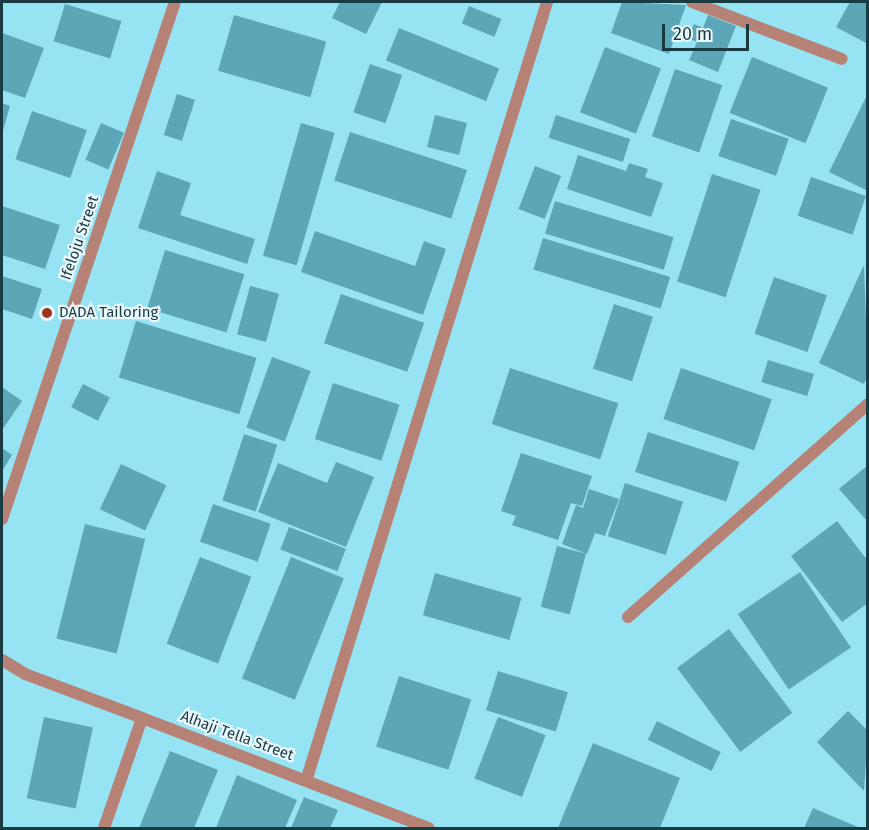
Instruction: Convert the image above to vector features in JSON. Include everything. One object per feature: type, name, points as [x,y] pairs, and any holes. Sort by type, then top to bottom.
[{"type":"street","name":"Ifeloju Street","points":[[2,519],[175,2]]},
{"type":"street","points":[[307,778],[547,2]]},
{"type":"street","points":[[692,2],[842,59]]},
{"type":"street","points":[[628,617],[867,404]]},
{"type":"street","points":[[2,660],[25,674],[142,718],[104,828]]},
{"type":"street","name":"Alhaji Tella Street","points":[[142,718],[307,778],[429,828]]},
{"type":"building","points":[[340,2],[382,2],[366,34],[332,18]]},
{"type":"building","points":[[622,2],[686,5],[669,54],[611,33]]},
{"type":"building","points":[[850,2],[868,2],[868,44],[836,27]]},
{"type":"building","points":[[65,4],[121,21],[110,59],[54,41]]},
{"type":"building","points":[[469,6],[501,19],[494,37],[462,24]]},
{"type":"building","points":[[234,15],[326,41],[310,97],[218,71]]},
{"type":"building","points":[[708,15],[736,26],[718,72],[689,60],[697,42],[688,38],[694,24],[703,28]]},
{"type":"building","points":[[399,28],[499,68],[486,101],[386,60]]},
{"type":"building","points":[[2,33],[44,48],[25,98],[2,90]]},
{"type":"building","points":[[605,47],[661,69],[636,134],[580,112]]},
{"type":"building","points":[[752,57],[828,88],[806,143],[730,113]]},
{"type":"building","points":[[370,64],[402,75],[386,123],[353,112]]},
{"type":"building","points":[[675,69],[722,85],[699,152],[652,136]]},
{"type":"building","points":[[868,93],[868,191],[829,172]]},
{"type":"building","points":[[177,94],[195,100],[182,141],[164,135]]},
{"type":"building","points":[[2,103],[10,106],[2,134]]},
{"type":"building","points":[[32,111],[87,130],[70,178],[15,159]]},
{"type":"building","points":[[435,115],[467,123],[459,155],[427,147]]},
{"type":"building","points":[[556,115],[630,139],[623,162],[549,138]]},
{"type":"building","points":[[731,119],[789,139],[776,176],[718,156]]},
{"type":"building","points":[[101,123],[124,133],[108,170],[85,160]]},
{"type":"building","points":[[301,123],[335,133],[297,265],[263,256]]},
{"type":"building","points":[[350,132],[467,170],[451,219],[334,181]]},
{"type":"building","points":[[578,155],[626,171],[629,163],[648,169],[645,177],[663,183],[651,217],[567,189]]},
{"type":"building","points":[[535,166],[561,176],[545,219],[519,209]]},
{"type":"building","points":[[157,171],[191,183],[180,215],[255,239],[247,264],[138,228]]},
{"type":"building","points":[[712,174],[761,190],[726,297],[677,281]]},
{"type":"building","points":[[811,177],[866,196],[852,235],[798,216]]},
{"type":"building","points":[[555,201],[674,237],[664,270],[545,234]]},
{"type":"building","points":[[2,206],[60,225],[45,269],[2,255]]},
{"type":"building","points":[[315,231],[415,266],[424,241],[446,249],[423,315],[301,272]]},
{"type":"building","points":[[543,238],[670,277],[661,308],[533,270]]},
{"type":"building","points":[[165,250],[244,274],[227,333],[147,308]]},
{"type":"building","points":[[864,265],[868,375],[864,384],[819,363]]},
{"type":"building","points":[[2,276],[42,289],[32,319],[2,309]]},
{"type":"building","points":[[774,277],[827,295],[807,352],[754,334]]},
{"type":"building","points":[[250,286],[279,294],[266,342],[237,334]]},
{"type":"building","points":[[341,294],[424,323],[407,372],[324,343]]},
{"type":"building","points":[[614,304],[653,317],[632,381],[593,369]]},
{"type":"building","points":[[136,321],[256,358],[239,414],[119,377]]},
{"type":"building","points":[[272,357],[311,371],[285,441],[246,427]]},
{"type":"building","points":[[768,360],[814,374],[807,396],[761,382]]},
{"type":"building","points":[[510,368],[618,403],[600,459],[492,424]]},
{"type":"building","points":[[681,368],[772,399],[754,450],[663,419]]},
{"type":"building","points":[[333,383],[400,405],[381,461],[315,439]]},
{"type":"building","points":[[83,384],[110,398],[98,421],[71,407]]},
{"type":"building","points":[[2,387],[22,401],[2,430]]},
{"type":"building","points":[[648,432],[739,462],[726,502],[635,472]]},
{"type":"building","points":[[244,434],[277,445],[256,511],[222,501]]},
{"type":"building","points":[[2,448],[12,455],[2,471]]},
{"type":"building","points":[[521,453],[592,476],[582,506],[571,503],[558,540],[512,525],[516,516],[501,511]]},
{"type":"building","points":[[336,462],[374,477],[346,547],[258,512],[278,463],[327,483]]},
{"type":"building","points":[[121,464],[166,485],[145,530],[100,509]]},
{"type":"building","points":[[868,465],[868,522],[839,489]]},
{"type":"building","points":[[625,483],[683,502],[666,555],[608,536]]},
{"type":"building","points":[[589,489],[619,499],[605,536],[595,533],[587,554],[562,544],[576,505],[583,508]]},
{"type":"building","points":[[213,504],[271,524],[258,562],[200,542]]},
{"type":"building","points":[[837,521],[868,561],[868,603],[842,622],[791,556]]},
{"type":"building","points":[[85,524],[145,539],[117,653],[56,638]]},
{"type":"building","points":[[289,527],[346,549],[337,571],[280,549]]},
{"type":"building","points":[[557,546],[586,554],[570,615],[541,607]]},
{"type":"building","points":[[200,557],[251,577],[218,664],[167,644]]},
{"type":"building","points":[[291,557],[344,578],[295,700],[242,678]]},
{"type":"building","points":[[800,572],[851,647],[789,689],[738,614]]},
{"type":"building","points":[[435,573],[522,598],[509,640],[423,615]]},
{"type":"building","points":[[729,629],[792,713],[740,752],[677,668]]},
{"type":"building","points":[[498,671],[568,692],[556,732],[486,710]]},
{"type":"building","points":[[399,676],[471,699],[448,770],[376,746]]},
{"type":"building","points":[[848,711],[868,731],[864,791],[817,742]]},
{"type":"building","points":[[44,717],[93,727],[76,809],[27,798]]},
{"type":"building","points":[[498,717],[546,735],[522,797],[474,779]]},
{"type":"building","points":[[657,721],[721,752],[712,771],[648,740]]},
{"type":"building","points":[[593,743],[680,778],[660,828],[558,828]]},
{"type":"building","points":[[170,751],[218,770],[194,828],[139,828]]},
{"type":"building","points":[[237,775],[297,800],[285,828],[216,828]]},
{"type":"building","points":[[304,797],[338,810],[330,828],[291,828]]},
{"type":"building","points":[[813,808],[858,827],[804,828]]},
{"type":"place","name":"DADA Tailoring","points":[[47,313]]}]
